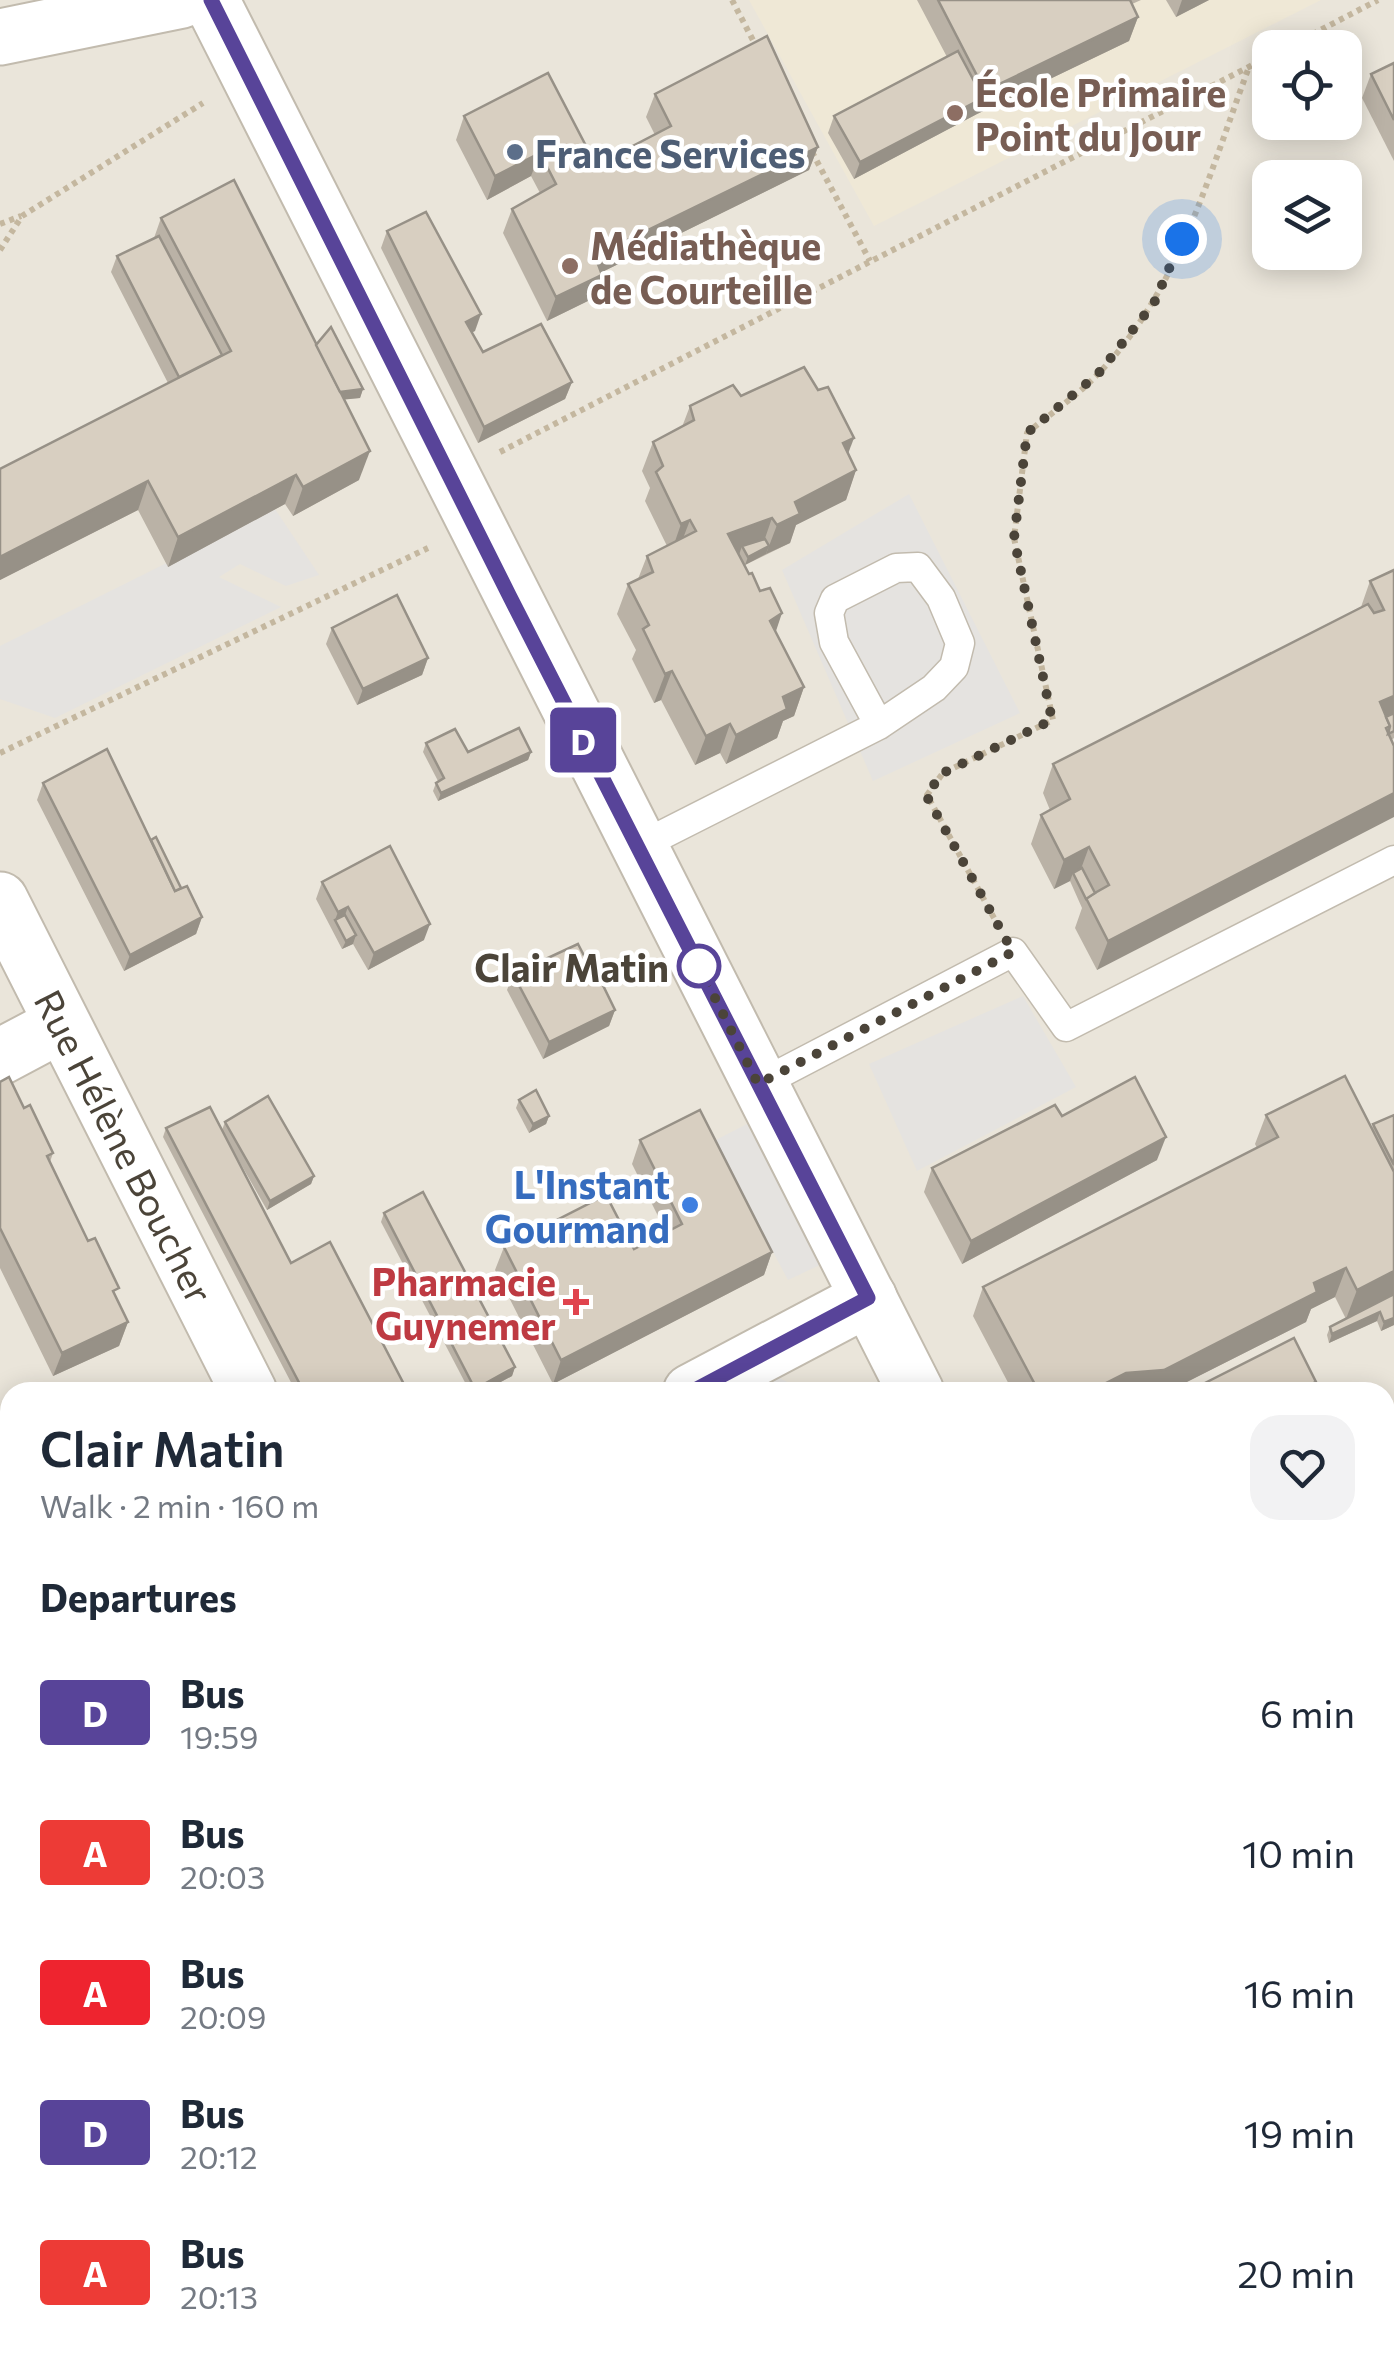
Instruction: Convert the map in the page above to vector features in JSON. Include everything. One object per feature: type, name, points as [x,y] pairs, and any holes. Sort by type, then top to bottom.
[{"type":"street","points":[[0,37],[182,0]]},
{"type":"street","points":[[210,0],[911,1382]]},
{"type":"street","name":"Rue Hélène Boucher","points":[[0,900],[244,1382]]},
{"type":"street","points":[[0,1057],[62,1024]]},
{"type":"street","points":[[710,1382],[868,1298]]},
{"type":"lane","points":[[638,847],[878,725],[934,688],[954,667],[960,643],[941,598],[918,567],[896,568],[836,599],[830,613],[834,642],[878,725]]},
{"type":"lane","points":[[758,1084],[1013,952],[1066,1028],[1394,860]]},
{"type":"path","points":[[732,0],[760,52]]},
{"type":"path","points":[[1320,30],[1378,0]]},
{"type":"path","points":[[450,477],[1252,65]]},
{"type":"path","points":[[1013,952],[926,795],[943,773],[1052,720],[1014,538],[1027,433],[1098,374],[1154,303],[1196,207],[1248,67]]},
{"type":"path","points":[[0,224],[22,216],[247,76]]},
{"type":"path","points":[[806,139],[870,261]]},
{"type":"path","points":[[0,250],[22,216]]},
{"type":"path","points":[[0,754],[474,526]]},
{"type":"shaded area","points":[[0,0],[1394,0],[1394,1382],[0,1382]]},
{"type":"shaded area","name":"École Primaire Point du Jour","points":[[749,0],[1321,0],[1262,30],[1252,30],[1252,35],[874,226]]},
{"type":"shaded area","points":[[909,494],[1020,713],[873,781],[782,570]]},
{"type":"shaded area","points":[[275,509],[319,575],[286,586],[240,564],[219,577],[281,607],[55,718],[0,699],[0,646]]},
{"type":"shaded area","points":[[1023,996],[1076,1087],[917,1171],[869,1064]]},
{"type":"shaded area","points":[[747,1124],[824,1263],[788,1280],[714,1141]]},
{"type":"shaded area","points":[[774,1375],[787,1382],[760,1382]]},
{"type":"building","points":[[938,0],[1130,0],[1138,17],[985,91]]},
{"type":"building","points":[[767,36],[818,147],[595,256],[602,275],[556,297],[512,209],[556,184],[540,153],[495,176],[464,116],[548,73],[596,165],[671,126],[655,94]]},
{"type":"building","points":[[958,51],[983,98],[860,162],[834,116]]},
{"type":"building","points":[[1394,63],[1394,120],[1371,74]]},
{"type":"building","points":[[234,180],[370,451],[303,487],[296,475],[178,537],[148,481],[0,557],[0,469],[231,351],[161,218]]},
{"type":"building","points":[[426,212],[481,314],[466,322],[483,352],[541,324],[572,382],[484,427],[387,231]]},
{"type":"building","points":[[159,236],[222,355],[179,377],[117,256]]},
{"type":"building","points":[[331,327],[363,389],[340,392],[316,345]]},
{"type":"building","points":[[804,367],[818,390],[828,387],[854,438],[843,443],[856,470],[795,502],[800,514],[777,525],[772,518],[728,534],[760,591],[770,588],[782,613],[770,621],[804,687],[783,697],[787,709],[736,735],[730,724],[706,736],[672,671],[665,674],[643,629],[649,625],[628,584],[653,572],[647,556],[696,531],[690,520],[681,524],[656,472],[663,466],[653,442],[694,420],[690,406],[733,385],[741,396]]},
{"type":"building","points":[[765,539],[769,546],[748,557],[742,546]]},
{"type":"building","points":[[1394,570],[1394,696],[1380,702],[1394,746],[1394,793],[1108,941],[1086,898],[1109,885],[1089,847],[1064,860],[1041,815],[1070,799],[1053,764],[1368,604],[1374,613],[1384,610],[1370,581]]},
{"type":"building","points":[[397,595],[428,658],[363,689],[332,628]]},
{"type":"building","points":[[1394,713],[1394,731],[1388,734],[1386,717]]},
{"type":"building","points":[[519,728],[531,752],[441,793],[436,783],[444,778],[426,743],[455,729],[468,752]]},
{"type":"building","points":[[107,749],[175,891],[187,886],[202,917],[130,955],[43,783]]},
{"type":"building","points":[[156,837],[181,888],[175,891],[151,840]]},
{"type":"building","points":[[390,846],[430,924],[374,953],[348,907],[338,912],[322,882]]},
{"type":"building","points":[[1082,868],[1095,893],[1086,899],[1073,873]]},
{"type":"building","points":[[345,915],[356,935],[346,941],[335,920]]},
{"type":"building","points":[[578,944],[615,1010],[549,1042],[513,974]]},
{"type":"building","points":[[1345,1076],[1394,1172],[1394,1271],[1357,1290],[1346,1268],[1314,1283],[1317,1292],[1164,1370],[1126,1373],[1108,1382],[1034,1382],[983,1287],[1278,1137],[1266,1115]]},
{"type":"building","points":[[9,1077],[24,1108],[30,1105],[53,1153],[47,1156],[88,1241],[95,1238],[119,1288],[113,1291],[128,1322],[62,1353],[0,1228],[0,1082]]},
{"type":"building","points":[[1135,1077],[1166,1137],[971,1241],[932,1168],[1055,1105],[1062,1116]]},
{"type":"building","points":[[536,1090],[549,1116],[533,1124],[519,1100]]},
{"type":"building","points":[[268,1096],[314,1176],[270,1201],[225,1122]]},
{"type":"building","points":[[210,1107],[291,1263],[330,1242],[403,1382],[299,1382],[166,1128]]},
{"type":"building","points":[[700,1110],[772,1252],[561,1360],[504,1247],[606,1195],[634,1249],[682,1224],[640,1140]]},
{"type":"building","points":[[1394,1115],[1394,1165],[1373,1124]]},
{"type":"building","points":[[423,1192],[515,1367],[488,1382],[471,1382],[384,1213]]},
{"type":"building","points":[[1394,1294],[1394,1318],[1384,1322],[1380,1312],[1332,1334],[1330,1327]]},
{"type":"building","points":[[1294,1338],[1316,1382],[1207,1382]]},
{"type":"bus line","name":"D","points":[[211,0],[868,1298],[710,1382]]},
{"type":"place","name":"École Primaire Point du Jour","points":[[955,113]]},
{"type":"place","name":"France Services","points":[[515,152]]},
{"type":"place","name":"Médiathèque de Courteille","points":[[570,266]]},
{"type":"place","name":"Clair Matin","points":[[699,966]]},
{"type":"place","name":"L'Instant Gourmand","points":[[690,1205]]},
{"type":"place","name":"Pharmacie Guynemer","points":[[576,1302]]},
{"type":"route","points":[[699,966],[758,1084],[1013,952],[926,795],[943,773],[1052,720],[1014,538],[1027,433],[1098,374],[1154,303],[1182,239]]}]
